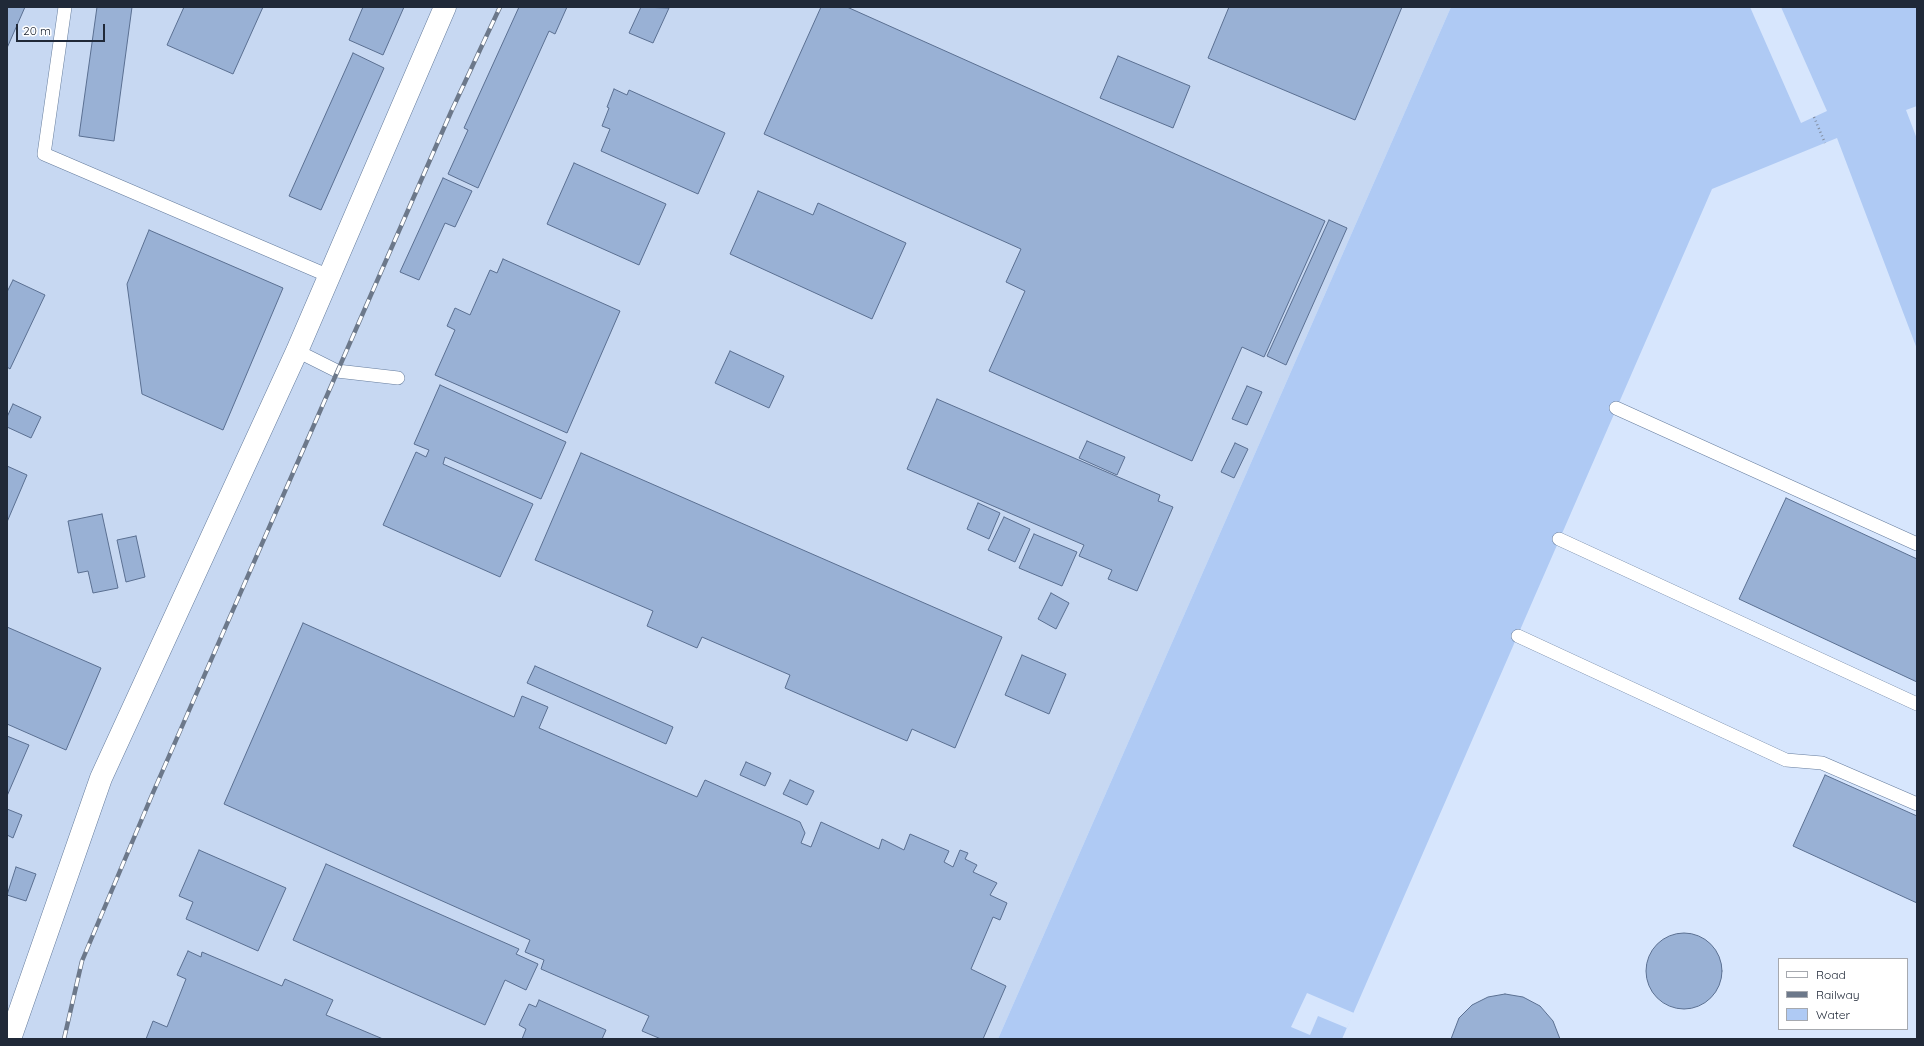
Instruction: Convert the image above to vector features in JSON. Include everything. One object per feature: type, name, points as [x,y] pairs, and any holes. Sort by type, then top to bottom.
[{"type":"street","points":[[10,1039],[101,778],[297,351],[445,7]]},
{"type":"lane","points":[[65,7],[44,154],[329,276]]},
{"type":"lane","points":[[297,351],[337,372],[398,378]]},
{"type":"lane","points":[[1616,408],[1917,544]]},
{"type":"lane","points":[[1559,539],[1917,704]]},
{"type":"lane","points":[[1518,636],[1786,760],[1822,763],[1917,804]]},
{"type":"path","points":[[1814,117],[1825,143]]},
{"type":"shaded area","points":[[7,7],[1451,7],[998,1039],[7,1039]]},
{"type":"water","points":[[1451,7],[1917,7],[1917,106],[1906,110],[1917,139],[1917,349],[1837,138],[1712,189],[1342,1039],[998,1039]]},
{"type":"pier","points":[[1750,7],[1781,7],[1827,111],[1801,123]]},
{"type":"pier","points":[[1307,993],[1354,1013],[1347,1028],[1318,1016],[1310,1035],[1291,1027]]},
{"type":"building","points":[[7,7],[25,7],[7,48]]},
{"type":"building","points":[[97,7],[132,7],[114,141],[79,136]]},
{"type":"building","points":[[184,7],[263,7],[233,74],[167,45]]},
{"type":"building","points":[[363,7],[404,7],[383,55],[349,40]]},
{"type":"building","points":[[519,7],[567,7],[555,34],[549,31],[478,188],[448,174],[468,130],[464,128]]},
{"type":"building","points":[[641,7],[669,8],[653,43],[629,33]]},
{"type":"building","points":[[821,7],[847,7],[1325,221],[1264,357],[1242,347],[1192,461],[989,371],[1025,291],[1006,282],[1021,249],[764,134]]},
{"type":"building","points":[[1229,7],[1402,7],[1355,120],[1208,58]]},
{"type":"building","points":[[353,53],[384,68],[321,210],[289,196]]},
{"type":"building","points":[[1118,56],[1190,86],[1173,128],[1100,98]]},
{"type":"building","points":[[614,89],[627,95],[629,90],[725,133],[698,194],[601,151],[610,129],[602,126]]},
{"type":"building","points":[[574,163],[666,204],[639,265],[547,224]]},
{"type":"building","points":[[443,178],[472,191],[455,227],[445,223],[419,280],[400,272]]},
{"type":"building","points":[[758,191],[813,215],[818,203],[906,243],[872,319],[730,254]]},
{"type":"building","points":[[1329,220],[1347,228],[1286,365],[1267,356]]},
{"type":"building","points":[[149,230],[283,288],[223,430],[142,394],[127,284]]},
{"type":"building","points":[[503,259],[620,311],[567,433],[435,375],[455,330],[447,326],[455,308],[470,315],[490,270],[497,273]]},
{"type":"building","points":[[13,280],[45,295],[10,369],[7,367],[7,292]]},
{"type":"building","points":[[730,351],[784,376],[769,408],[715,383]]},
{"type":"building","points":[[440,385],[566,442],[541,499],[445,457],[443,464],[533,504],[500,577],[383,525],[416,452],[426,457],[429,450],[414,444]]},
{"type":"building","points":[[1247,386],[1262,392],[1247,425],[1232,419]]},
{"type":"building","points":[[937,399],[1160,495],[1158,501],[1173,507],[1137,591],[1108,579],[1112,570],[1079,556],[1084,545],[907,469]]},
{"type":"building","points":[[13,404],[41,417],[31,438],[7,427],[7,417]]},
{"type":"building","points":[[1087,441],[1125,457],[1117,475],[1079,458]]},
{"type":"building","points":[[1235,443],[1248,449],[1234,478],[1221,472]]},
{"type":"building","points":[[581,453],[1002,637],[955,748],[912,729],[907,741],[785,688],[790,675],[702,637],[697,648],[647,626],[653,611],[535,560]]},
{"type":"building","points":[[7,466],[27,475],[7,522]]},
{"type":"building","points":[[1786,498],[1917,559],[1917,682],[1739,599]]},
{"type":"building","points":[[978,503],[1000,513],[989,539],[967,529]]},
{"type":"building","points":[[102,514],[118,588],[93,593],[88,571],[78,573],[68,521]]},
{"type":"building","points":[[1004,517],[1030,529],[1015,562],[988,550]]},
{"type":"building","points":[[1034,534],[1077,552],[1062,586],[1019,568]]},
{"type":"building","points":[[136,536],[145,577],[126,582],[117,540]]},
{"type":"building","points":[[1051,593],[1069,603],[1056,629],[1038,619]]},
{"type":"building","points":[[303,623],[514,717],[522,696],[548,707],[539,728],[697,797],[705,780],[800,822],[805,833],[801,843],[811,847],[821,822],[879,849],[882,839],[904,850],[910,834],[949,851],[944,862],[953,867],[960,850],[968,853],[965,859],[977,865],[973,872],[997,883],[990,895],[1007,903],[1000,920],[993,917],[971,969],[1006,986],[983,1039],[661,1039],[642,1031],[649,1016],[541,969],[544,960],[525,952],[530,940],[224,804]]},
{"type":"building","points":[[7,627],[101,668],[66,750],[7,724]]},
{"type":"building","points":[[1022,655],[1066,674],[1049,714],[1005,695]]},
{"type":"building","points":[[535,666],[673,727],[666,744],[527,683]]},
{"type":"building","points":[[7,736],[29,745],[7,796]]},
{"type":"building","points":[[746,762],[771,773],[765,786],[740,775]]},
{"type":"building","points":[[1825,775],[1917,816],[1917,903],[1793,846]]},
{"type":"building","points":[[790,780],[814,791],[807,805],[783,794]]},
{"type":"building","points":[[7,809],[22,815],[13,838],[7,835]]},
{"type":"building","points":[[199,850],[286,888],[258,951],[186,919],[193,902],[179,896]]},
{"type":"building","points":[[326,864],[519,949],[516,954],[538,964],[526,990],[505,980],[485,1025],[293,940]]},
{"type":"building","points":[[16,867],[36,874],[26,901],[7,895]]},
{"type":"building","points":[[1684,933],[1699,936],[1711,944],[1719,956],[1722,971],[1719,986],[1711,998],[1699,1006],[1684,1009],[1669,1006],[1657,998],[1649,986],[1646,971],[1649,956],[1657,944],[1669,936]]},
{"type":"building","points":[[188,951],[201,957],[202,952],[282,986],[285,979],[333,1000],[326,1015],[383,1039],[146,1039],[153,1021],[167,1027],[186,979],[177,975]]},
{"type":"building","points":[[1505,994],[1523,997],[1540,1006],[1553,1021],[1560,1039],[1451,1039],[1459,1018],[1472,1005],[1488,997]]},
{"type":"building","points":[[539,1000],[606,1030],[602,1039],[522,1039],[526,1029],[519,1025],[529,1004],[536,1007]]},
{"type":"railway","points":[[64,1039],[82,961],[152,795],[451,112],[500,7]]}]
